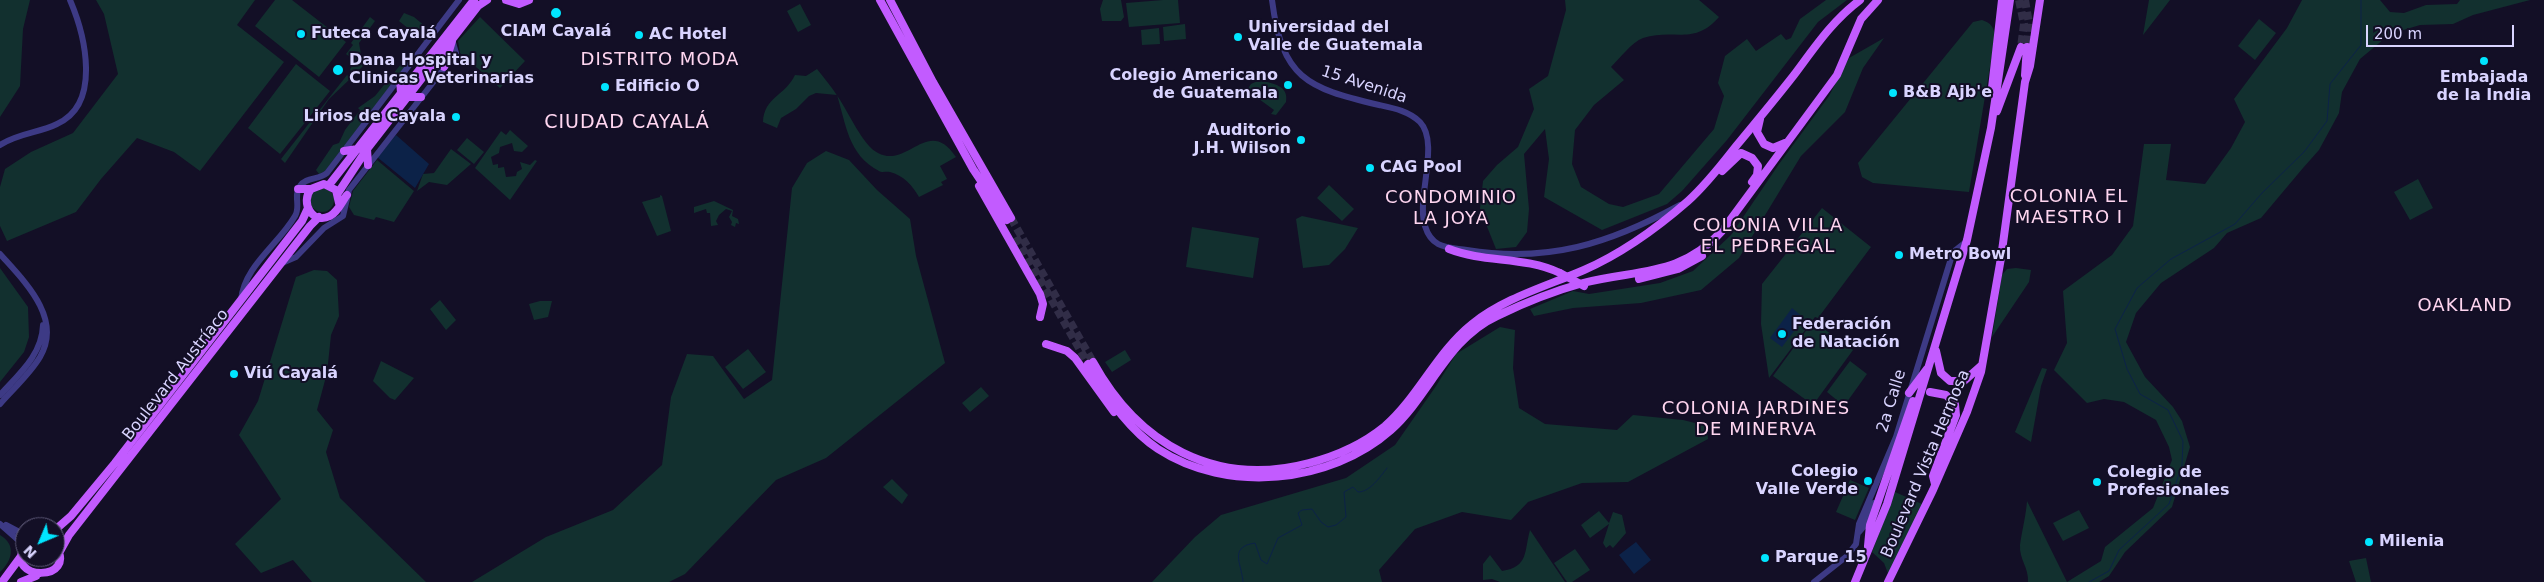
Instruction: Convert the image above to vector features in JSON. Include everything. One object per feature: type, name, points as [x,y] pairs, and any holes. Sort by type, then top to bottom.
[{"type":"main road","points":[[338,193],[404,95],[474,0]]},
{"type":"main road","points":[[329,185],[478,6],[487,0]]},
{"type":"main road","points":[[506,0],[519,4],[529,0]]},
{"type":"main road","points":[[880,0],[970,164],[1009,219],[932,82],[890,0]]},
{"type":"main road","points":[[1860,0],[1827,29],[1760,117],[1688,201],[1619,252],[1584,270],[1494,309],[1474,322],[1444,351],[1409,401],[1382,428],[1347,449],[1308,463],[1283,468],[1247,470],[1216,466],[1184,454],[1138,424],[1091,363],[1119,412],[1142,436],[1158,449],[1198,468],[1246,477],[1292,474],[1343,459],[1374,443],[1403,418],[1449,355],[1467,337],[1495,316],[1575,286],[1671,266],[1686,261],[1710,245],[1837,75],[1861,19],[1878,0]]},
{"type":"main road","points":[[1991,128],[1990,101],[2002,0]]},
{"type":"main road","name":"Boulevard Vista Hermosa","points":[[1855,582],[1887,504],[1968,240],[1991,128],[2010,0]]},
{"type":"main road","name":"Boulevard Vista Hermosa","points":[[1888,582],[1911,538],[1967,412],[1983,364],[2001,258],[2025,82],[2030,66],[2040,0]]},
{"type":"main road","points":[[444,67],[452,39]]},
{"type":"main road","points":[[1991,128],[2024,47],[2025,82]]},
{"type":"main road","points":[[400,79],[404,95]]},
{"type":"main road","points":[[404,95],[421,97]]},
{"type":"main road","points":[[1760,117],[1757,132],[1764,144],[1777,148],[1788,141]]},
{"type":"main road","points":[[344,152],[358,149]]},
{"type":"main road","points":[[367,149],[368,165]]},
{"type":"main road","points":[[1450,250],[1488,258],[1537,264],[1580,284],[1590,286],[1664,274],[1692,263],[1714,247],[1727,232],[1745,194],[1757,175],[1758,169],[1755,162],[1746,154],[1741,153],[1713,180],[1701,188]]},
{"type":"main road","points":[[970,164],[972,174],[1040,294],[1042,304],[1040,317]]},
{"type":"main road","points":[[298,189],[311,188],[320,184],[329,185],[338,193],[340,203]]},
{"type":"main road","points":[[311,188],[307,196],[308,208],[319,217],[331,216],[347,194]]},
{"type":"main road","name":"Boulevard Austríaco","points":[[65,522],[72,516],[115,463],[241,301],[302,220],[308,208]]},
{"type":"main road","name":"Boulevard Austríaco","points":[[65,542],[319,217]]},
{"type":"main road","points":[[1046,344],[1059,347],[1075,358],[1112,410],[1133,431],[1142,436]]},
{"type":"main road","points":[[1936,347],[1941,373],[1950,381],[1964,381],[1983,364]]},
{"type":"main road","points":[[1909,393],[1931,364]]},
{"type":"main road","points":[[1930,392],[1946,395],[1956,408],[1956,415],[1933,476],[1935,484]]},
{"type":"main road","points":[[1867,556],[1870,525],[1913,401]]},
{"type":"main road","points":[[1894,582],[1908,551],[1911,538]]},
{"type":"main road","points":[[2,582],[15,564]]},
{"type":"main road","points":[[25,567],[36,576]]},
{"type":"main road","name":"Boulevard Austríaco","points":[[36,576],[46,575],[56,567]]},
{"type":"main road","points":[[20,582],[36,576]]},
{"type":"street","points":[[0,145],[25,133],[60,123],[73,112],[80,101],[85,88],[87,74],[78,27],[70,0]]},
{"type":"street","points":[[241,301],[244,282],[296,215],[298,189],[305,181],[324,176],[459,0]]},
{"type":"street","name":"15 Avenida","points":[[1272,0],[1280,44],[1299,73],[1323,89],[1402,110],[1420,122],[1426,131],[1428,149],[1423,218],[1430,236],[1450,250]]},
{"type":"street","points":[[281,264],[296,257],[324,228],[343,216],[347,194],[456,53],[452,39]]},
{"type":"street","points":[[1450,250],[1504,254],[1558,252],[1610,239],[1641,227],[1688,201]]},
{"type":"street","name":"2a Calle","points":[[1814,582],[1847,556],[1856,544],[1859,524],[1896,437],[1953,252],[1968,240]]},
{"type":"street","points":[[0,254],[37,300],[45,319],[45,344],[38,361],[0,404]]},
{"type":"street","points":[[0,395],[30,362],[40,344],[43,323],[37,300]]},
{"type":"street","points":[[1859,532],[1865,525],[1886,477]]},
{"type":"street","points":[[1,524],[15,531]]},
{"type":"street","points":[[1,524],[15,537]]},
{"type":"green space","points":[[0,0],[30,0],[23,29],[20,86],[0,117]]},
{"type":"green space","points":[[96,0],[255,0],[237,25],[284,62],[200,171],[174,152],[137,138],[101,179],[76,212],[7,241],[0,226],[0,187],[5,169],[31,152],[73,133],[118,74],[104,14]]},
{"type":"green space","name":"Futeca Cayalá","points":[[275,0],[292,0],[346,42],[319,77],[255,26]]},
{"type":"green space","points":[[1103,0],[1121,0],[1124,17],[1121,21],[1102,21],[1100,9]]},
{"type":"green space","points":[[1178,0],[1180,23],[1129,27],[1126,3]]},
{"type":"green space","points":[[1565,0],[1699,0],[1719,17],[1710,26],[1692,34],[1654,35],[1643,38],[1635,43],[1611,67],[1624,80],[1594,105],[1575,130],[1572,164],[1581,187],[1609,204],[1623,207],[1659,194],[1714,129],[1724,96],[1718,83],[1725,56],[1747,39],[1756,51],[1781,34],[1786,40],[1791,38],[1800,19],[1826,0],[1847,0],[1818,22],[1727,140],[1682,191],[1667,204],[1602,230],[1544,197],[1549,159],[1545,129],[1524,154],[1529,209],[1527,232],[1516,247],[1496,249],[1480,209],[1483,181],[1497,165],[1518,147],[1534,109],[1529,89],[1548,76],[1566,10]]},
{"type":"green space","points":[[2149,0],[2170,0],[2143,35]]},
{"type":"green space","points":[[2302,0],[2380,0],[2390,12],[2404,13],[2426,5],[2457,4],[2460,0],[2530,0],[2473,15],[2453,24],[2420,25],[2390,34],[2360,59],[2342,92],[2339,113],[2319,150],[2261,218],[2227,233],[2214,248],[2161,283],[2136,313],[2126,342],[2145,377],[2173,407],[2182,421],[2190,447],[2172,507],[2125,552],[2109,576],[2099,582],[2067,582],[2101,561],[2105,547],[2153,508],[2172,460],[2169,447],[2156,420],[2124,402],[2104,399],[2087,403],[2054,370],[2067,343],[2063,291],[2112,255],[2133,226],[2144,144],[2171,144],[2166,180],[2205,184],[2231,148],[2245,122],[2234,99],[2287,28]]},
{"type":"green space","points":[[800,4],[811,25],[798,32],[787,11]]},
{"type":"green space","points":[[404,13],[414,17],[432,32],[424,41],[399,21]]},
{"type":"green space","points":[[370,17],[375,21],[359,43],[363,66],[353,76],[350,69],[356,62],[346,54],[353,45],[351,43]]},
{"type":"green space","points":[[480,17],[525,61],[500,88],[460,53],[458,41]]},
{"type":"green space","points":[[2259,19],[2276,33],[2255,60],[2238,46]]},
{"type":"green space","points":[[1982,20],[1992,26],[1995,37],[1969,192],[1873,183],[1862,177],[1858,163],[1973,22]]},
{"type":"green space","points":[[1185,24],[1186,39],[1164,41],[1163,27]]},
{"type":"green space","points":[[1159,28],[1160,44],[1142,45],[1141,30]]},
{"type":"green space","points":[[1884,38],[1863,68],[1845,112],[1801,156],[1739,258],[1701,290],[1641,303],[1573,308],[1534,316],[1530,309],[1573,291],[1589,294],[1660,283],[1693,271],[1731,235],[1779,164],[1829,96],[1849,58]]},
{"type":"green space","points":[[406,58],[410,60],[325,171],[319,174],[316,170],[333,145],[339,143],[345,130],[360,110],[358,108],[375,96]]},
{"type":"green space","name":"Futeca Cayalá","points":[[296,64],[330,91],[280,154],[248,128]]},
{"type":"green space","points":[[817,69],[837,95],[816,93],[809,96],[796,109],[781,118],[777,128],[763,122],[767,107],[786,88],[795,75],[806,76]]},
{"type":"green space","points":[[347,75],[351,78],[329,99],[285,163],[281,159]]},
{"type":"green space","points":[[1260,80],[1275,84],[1285,92],[1286,102],[1276,115],[1271,114],[1274,110],[1252,94],[1249,97],[1245,93],[1251,84]]},
{"type":"green space","points":[[837,96],[861,136],[878,153],[889,156],[899,154],[927,141],[936,141],[946,145],[956,157],[940,166],[947,179],[941,182],[943,185],[919,197],[911,185],[903,178],[890,172],[880,172],[869,164],[854,148]]},
{"type":"green space","points":[[510,130],[528,146],[522,152],[514,151],[512,143],[500,147],[499,153],[491,157],[493,165],[498,164],[498,168],[504,167],[506,177],[516,176],[517,172],[522,169],[520,162],[530,165],[535,160],[537,161],[510,200],[475,168],[501,131],[506,135]]},
{"type":"green space","points":[[467,138],[484,152],[474,164],[457,150]]},
{"type":"green space","points":[[451,149],[471,164],[447,185],[429,182],[417,191],[423,174],[434,173]]},
{"type":"green space","points":[[826,151],[849,160],[877,190],[910,219],[916,256],[945,363],[826,458],[776,480],[685,574],[669,582],[472,582],[546,537],[613,510],[662,465],[671,397],[687,354],[713,356],[744,399],[772,380],[792,188],[807,163]]},
{"type":"green space","points":[[377,160],[414,191],[394,222],[376,217],[374,220],[354,215],[349,207],[353,191]]},
{"type":"green space","points":[[2418,179],[2433,208],[2410,220],[2394,192]]},
{"type":"green space","points":[[1329,185],[1354,209],[1342,221],[1317,198]]},
{"type":"green space","points":[[322,188],[330,192],[334,200],[330,208],[322,212],[314,208],[310,200],[314,192]]},
{"type":"green space","points":[[660,195],[662,196],[671,231],[657,236],[642,202],[660,197]]},
{"type":"green space","points":[[714,201],[733,210],[732,216],[738,219],[739,224],[736,223],[735,227],[731,225],[732,222],[729,217],[732,211],[726,209],[719,215],[716,221],[718,225],[711,226],[710,213],[707,213],[706,209],[694,213],[694,207]]},
{"type":"green space","points":[[1822,208],[1871,247],[1818,318],[1815,317],[1769,378],[1761,324],[1762,284]]},
{"type":"green space","points":[[1302,216],[1358,228],[1345,249],[1329,265],[1303,268],[1296,219]]},
{"type":"green space","points":[[1192,227],[1259,238],[1253,278],[1186,267]]},
{"type":"green space","points":[[0,268],[28,307],[29,337],[24,352],[0,382]]},
{"type":"green space","points":[[2007,269],[2031,270],[2029,282],[1992,337],[2002,275]]},
{"type":"green space","points":[[314,270],[327,271],[337,280],[339,316],[331,335],[327,373],[317,410],[333,430],[326,452],[340,498],[426,582],[312,582],[293,560],[261,573],[235,544],[281,499],[239,435],[258,401],[296,277]]},
{"type":"green space","points":[[440,300],[456,320],[446,330],[430,309]]},
{"type":"green space","points":[[540,301],[552,301],[548,317],[534,320],[529,304]]},
{"type":"green space","points":[[1813,321],[1853,350],[1813,405],[1773,376]]},
{"type":"green space","points":[[1500,327],[1515,330],[1513,368],[1519,408],[1545,424],[1617,430],[1633,415],[1683,420],[1707,426],[1708,439],[1628,482],[1582,483],[1528,502],[1511,520],[1462,512],[1415,529],[1379,570],[1382,582],[1152,582],[1195,537],[1221,515],[1346,478],[1395,445],[1456,354]]},
{"type":"green space","points":[[748,349],[766,372],[743,389],[725,367]]},
{"type":"green space","points":[[1125,350],[1131,360],[1112,372],[1105,362]]},
{"type":"green space","points":[[381,361],[414,378],[395,400],[390,398],[373,381]]},
{"type":"green space","points":[[1850,361],[1867,374],[1844,406],[1827,392]]},
{"type":"green space","points":[[2042,368],[2047,369],[2041,386],[2031,442],[2015,432]]},
{"type":"green space","points":[[981,387],[989,396],[970,412],[962,403]]},
{"type":"green space","points":[[892,479],[908,495],[902,504],[883,487]]},
{"type":"green space","points":[[1850,480],[1869,488],[1855,520],[1836,512]]},
{"type":"green space","points":[[1895,492],[1922,504],[1889,576],[1884,563],[1872,552]]},
{"type":"green space","points":[[2027,501],[2067,582],[2028,582],[2020,550]]},
{"type":"green space","points":[[2079,510],[2089,528],[2063,541],[2053,523]]},
{"type":"green space","points":[[1599,511],[1609,523],[1613,512],[1622,515],[1626,533],[1613,548],[1610,545],[1606,548],[1603,543],[1609,524],[1590,538],[1581,525]]},
{"type":"green space","points":[[1530,530],[1565,582],[1500,582],[1492,579],[1483,580],[1483,564],[1490,555],[1502,571],[1511,569],[1521,562],[1526,551]]},
{"type":"green space","points":[[0,535],[9,543],[11,553],[10,558],[0,572]]},
{"type":"green space","points":[[1575,549],[1590,570],[1572,582],[1567,582],[1554,563]]},
{"type":"green space","points":[[2366,558],[2371,582],[2356,582],[2349,561]]},
{"type":"water","points":[[396,135],[429,164],[415,188],[377,157]]},
{"type":"water","points":[[1792,308],[1804,318],[1782,347],[1770,338]]},
{"type":"water","points":[[1636,542],[1651,560],[1634,574],[1619,555]]},
{"type":"waterway","points":[[2089,582],[2109,571],[2119,550],[2169,504],[2182,465],[2183,441],[2168,410],[2140,394],[2127,369],[2115,329],[2137,288],[2171,259],[2235,224],[2262,193],[2304,152],[2327,121],[2330,84],[2361,45],[2361,0]]},
{"type":"waterway","points":[[1243,582],[1238,557],[1242,548],[1255,543],[1261,560],[1267,564],[1278,538],[1302,525],[1298,513],[1302,510],[1312,509],[1321,522],[1328,527],[1336,525],[1346,517],[1344,492],[1353,487],[1358,492],[1367,490],[1387,468]]},
{"type":"tunnel","points":[[2019,0],[2024,24],[2021,47]]},
{"type":"tunnel","points":[[2025,0],[2029,23],[2027,47]]},
{"type":"tunnel","points":[[1011,218],[1093,362]]},
{"type":"tunnel","points":[[1016,237],[1088,364]]},
{"type":"place","name":"CIAM Cayalá","points":[[556,13]]},
{"type":"place","name":"Futeca Cayalá","points":[[301,34]]},
{"type":"place","name":"AC Hotel","points":[[639,35]]},
{"type":"place","name":"Universidad del Valle de Guatemala","points":[[1238,37]]},
{"type":"place","name":"Embajada de la India","points":[[2484,61]]},
{"type":"place","name":"Dana Hospital y Clinicas Veterinarias","points":[[338,70]]},
{"type":"place","name":"Colegio Americano de Guatemala","points":[[1288,85]]},
{"type":"place","name":"Edificio O","points":[[605,87]]},
{"type":"place","name":"B&B Ajb'e","points":[[1893,93]]},
{"type":"place","name":"Lirios de Cayala","points":[[456,117]]},
{"type":"place","name":"Auditorio J.H. Wilson","points":[[1301,140]]},
{"type":"place","name":"CAG Pool","points":[[1370,168]]},
{"type":"place","name":"Metro Bowl","points":[[1899,255]]},
{"type":"place","name":"Federación de Natación","points":[[1782,334]]},
{"type":"place","name":"Viú Cayalá","points":[[234,374]]},
{"type":"place","name":"Colegio Valle Verde","points":[[1868,481]]},
{"type":"place","name":"Colegio de Profesionales","points":[[2097,482]]},
{"type":"place","name":"Milenia","points":[[2369,542]]},
{"type":"place","name":"Parque 15","points":[[1765,558]]},
{"type":"district","name":"DISTRITO MODA","points":[[660,60]]},
{"type":"district","name":"CIUDAD CAYALÁ","points":[[627,123]]},
{"type":"district","name":"COLONIA EL MAESTRO I","points":[[2069,207]]},
{"type":"district","name":"CONDOMINIO LA JOYA","points":[[1451,208]]},
{"type":"district","name":"COLONIA VILLA EL PEDREGAL","points":[[1768,236]]},
{"type":"district","name":"OAKLAND","points":[[2465,306]]},
{"type":"district","name":"COLONIA JARDINES DE MINERVA","points":[[1756,419]]}]
